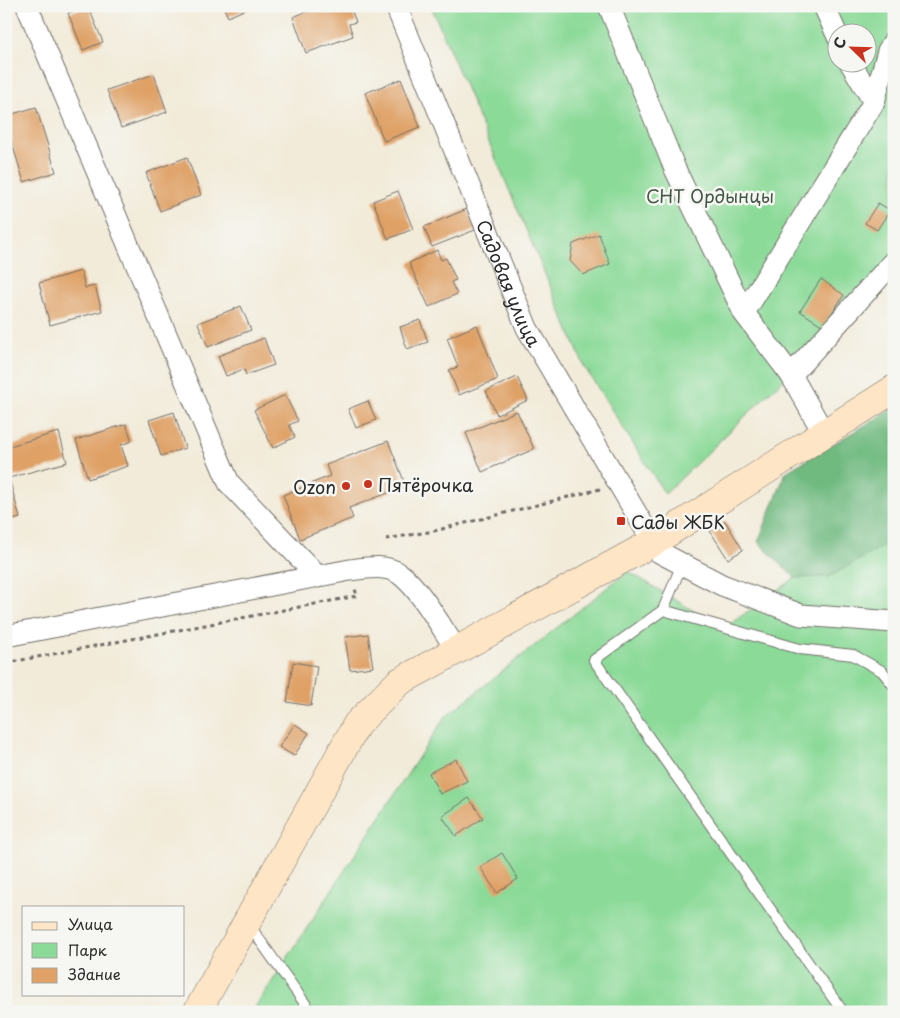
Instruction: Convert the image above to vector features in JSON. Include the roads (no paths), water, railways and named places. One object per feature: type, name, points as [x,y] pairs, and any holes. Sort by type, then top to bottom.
[{"type":"street","points":[[28,6],[229,484],[318,577]]},
{"type":"street","name":"Садовая улица","points":[[396,6],[527,328],[652,543]]},
{"type":"street","points":[[609,6],[675,169],[744,313],[791,375],[823,432]]},
{"type":"street","points":[[824,6],[831,22]]},
{"type":"street","points":[[744,313],[874,102],[888,51],[894,41]]},
{"type":"street","points":[[856,72],[874,102]]},
{"type":"street","points":[[791,375],[894,261]]},
{"type":"street","points":[[197,1012],[357,724],[399,682],[652,543],[823,432],[894,389]]},
{"type":"street","points":[[652,543],[659,552],[722,585],[801,615],[894,622]]},
{"type":"street","points":[[6,636],[350,570],[376,567],[399,573],[414,588],[456,649]]},
{"type":"lane","points":[[682,564],[663,610],[594,660],[843,1012]]},
{"type":"lane","points":[[663,610],[800,649],[853,655],[882,671],[894,686]]},
{"type":"lane","points":[[247,922],[311,1012]]},
{"type":"place","name":"Пятёрочка","points":[[368,484]]},
{"type":"place","name":"Ozon","points":[[346,486]]},
{"type":"place","name":"Сады ЖБК","points":[[621,521]]},
{"type":"park label","name":"СНТ Ордынцы","points":[[710,195]]}]
